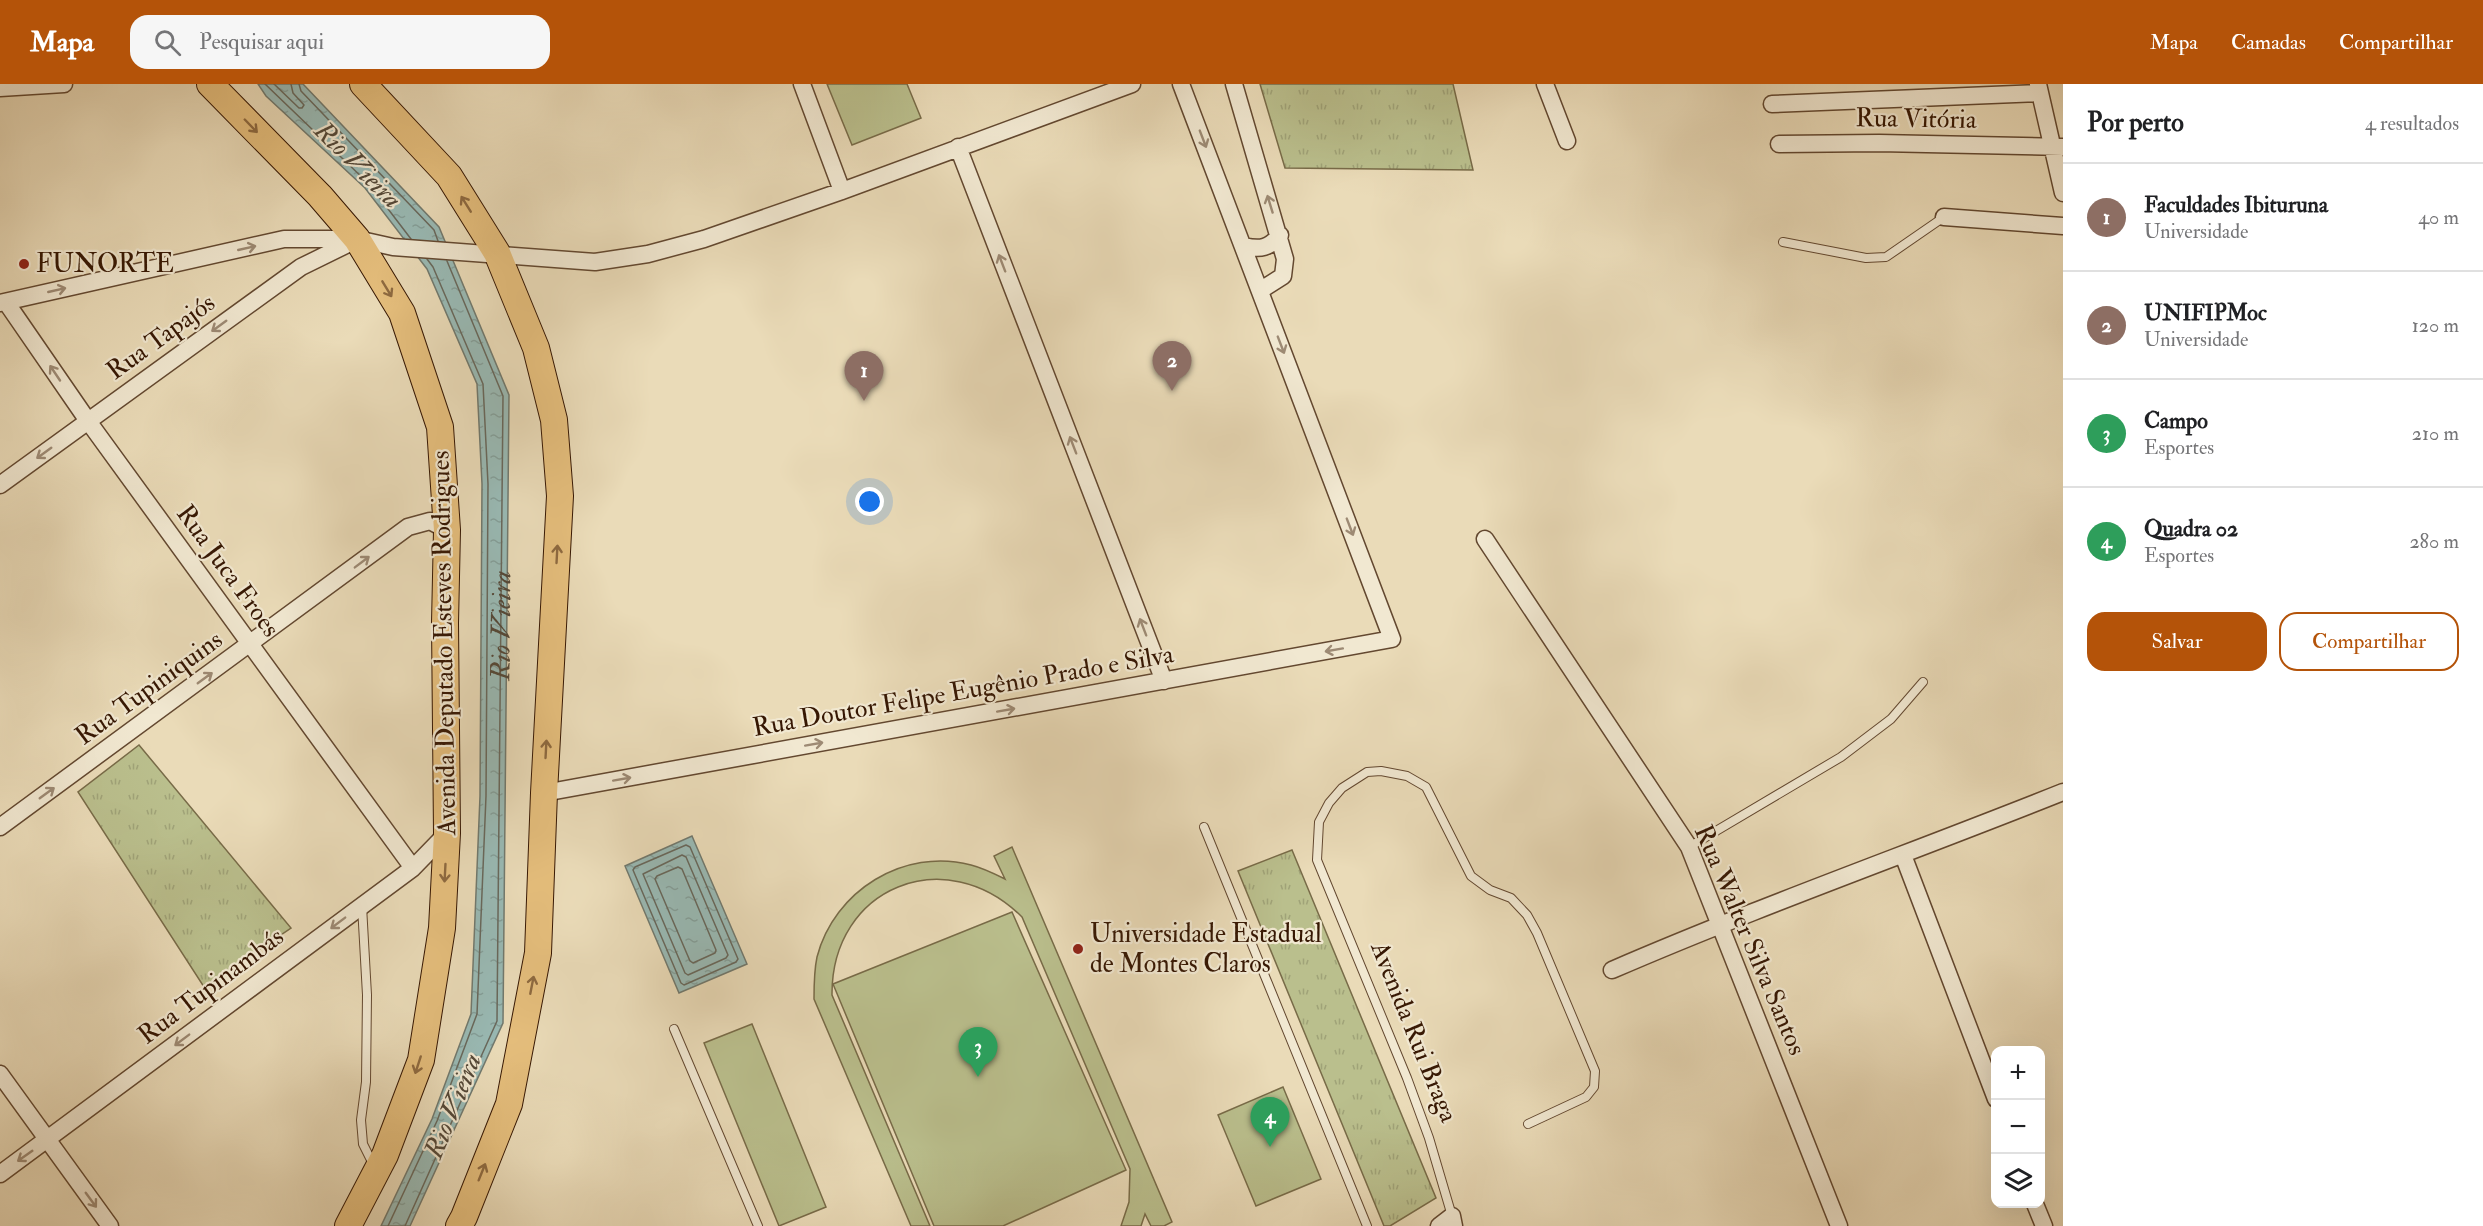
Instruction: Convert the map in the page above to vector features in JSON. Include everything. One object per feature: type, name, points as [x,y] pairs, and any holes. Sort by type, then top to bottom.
[{"type":"main road","name":"Avenida Deputado Esteves Rodrigues","points":[[210,84],[320,196],[357,239],[402,313],[440,427],[447,530],[445,623],[447,833],[442,928],[421,1060],[385,1155],[348,1226]]},
{"type":"main road","points":[[363,84],[449,176],[497,253],[536,348],[554,420],[560,496],[538,953],[509,1104],[459,1226]]},
{"type":"street","points":[[0,88],[64,84]]},
{"type":"street","points":[[802,84],[842,191]]},
{"type":"street","points":[[3,302],[284,239],[357,239],[393,247],[595,262],[648,254],[704,239],[842,191],[1112,88],[1132,84]]},
{"type":"street","points":[[1182,84],[1261,290],[1282,276],[1286,259],[1234,84]]},
{"type":"street","points":[[1545,84],[1567,141]]},
{"type":"street","points":[[1772,104],[2039,88],[2057,147],[2063,193]]},
{"type":"street","name":"Rua Vitória","points":[[1779,144],[1879,143],[2057,147]]},
{"type":"street","points":[[958,147],[1164,681]]},
{"type":"street","points":[[1944,217],[2063,226]]},
{"type":"street","points":[[1244,246],[1258,249],[1267,247],[1280,235]]},
{"type":"street","name":"Rua Tapajós","points":[[0,485],[301,267],[357,239]]},
{"type":"street","name":"Rua Doutor Felipe Eugênio Prado e Silva","points":[[544,793],[1392,639],[1261,290]]},
{"type":"street","name":"Rua Juca Froes","points":[[3,302],[413,868]]},
{"type":"street","name":"Rua Tupiniquins","points":[[0,827],[251,645],[408,527],[430,521],[447,530]]},
{"type":"street","name":"Rua Walter Silva Santos","points":[[1485,539],[1689,847],[1839,1226]]},
{"type":"street","points":[[1612,970],[1718,924],[2063,792]]},
{"type":"street","name":"Rua Tupinambás","points":[[0,1174],[413,868],[447,833]]},
{"type":"street","points":[[1903,855],[1991,1088]]},
{"type":"street","points":[[0,1074],[110,1226]]},
{"type":"street","points":[[2037,1208],[2044,1226]]},
{"type":"lane","points":[[1783,242],[1866,258],[1886,257],[1944,217]]},
{"type":"lane","points":[[1689,847],[1841,757],[1891,719],[1923,682]]},
{"type":"lane","name":"Avenida Rui Braga","points":[[1448,1223],[1429,1138],[1407,1078],[1317,860],[1319,822],[1329,803],[1342,788],[1367,772],[1381,771],[1407,776],[1426,787],[1471,876],[1490,890],[1511,898],[1527,915],[1575,1020],[1595,1071],[1594,1087],[1586,1096],[1528,1124]]},
{"type":"lane","points":[[1204,827],[1367,1226]]},
{"type":"lane","points":[[362,905],[365,927],[366,1082],[361,1120],[363,1144],[376,1172]]},
{"type":"lane","points":[[674,1029],[758,1226]]},
{"type":"green space","points":[[827,84],[907,84],[921,118],[852,145]]},
{"type":"green space","points":[[1260,84],[1453,84],[1473,170],[1285,168]]},
{"type":"green space","points":[[139,745],[291,928],[204,987],[78,792]]},
{"type":"green space","points":[[1012,847],[1172,1222],[1164,1226],[1151,1226],[1145,1214],[1141,1226],[1121,1226],[1129,1202],[1130,1169],[1022,917],[992,894],[960,882],[928,880],[898,887],[872,903],[851,927],[837,958],[832,995],[930,1226],[911,1226],[814,999],[816,962],[826,933],[839,912],[856,894],[875,880],[897,869],[921,862],[946,861],[971,865],[1005,879],[994,856]]},
{"type":"green space","points":[[1292,850],[1436,1198],[1390,1226],[1384,1226],[1238,871]]},
{"type":"green space","points":[[1012,912],[1126,1170],[1003,1226],[934,1226],[833,984]]},
{"type":"green space","points":[[752,1024],[826,1207],[779,1226],[704,1043]]},
{"type":"green space","points":[[1283,1087],[1321,1179],[1256,1206],[1218,1115]]},
{"type":"water","name":"Rio Vieira","points":[[258,84],[303,84],[439,227],[509,395],[503,1023],[410,1226],[381,1226],[432,1119],[471,1014],[480,796],[482,484],[477,384],[427,269],[365,188],[266,96]]},
{"type":"water","points":[[692,836],[747,964],[679,993],[625,866]]},
{"type":"place","name":"FUNORTE","points":[[24,264]]},
{"type":"place","name":"UNIFIPMoc","points":[[1172,391]]},
{"type":"place","name":"Faculdades Ibituruna","points":[[864,401]]},
{"type":"place","name":"Universidade Estadual de Montes Claros","points":[[1078,949]]},
{"type":"place","name":"Campo","points":[[978,1077]]},
{"type":"place","name":"Quadra 02","points":[[1270,1147]]}]
